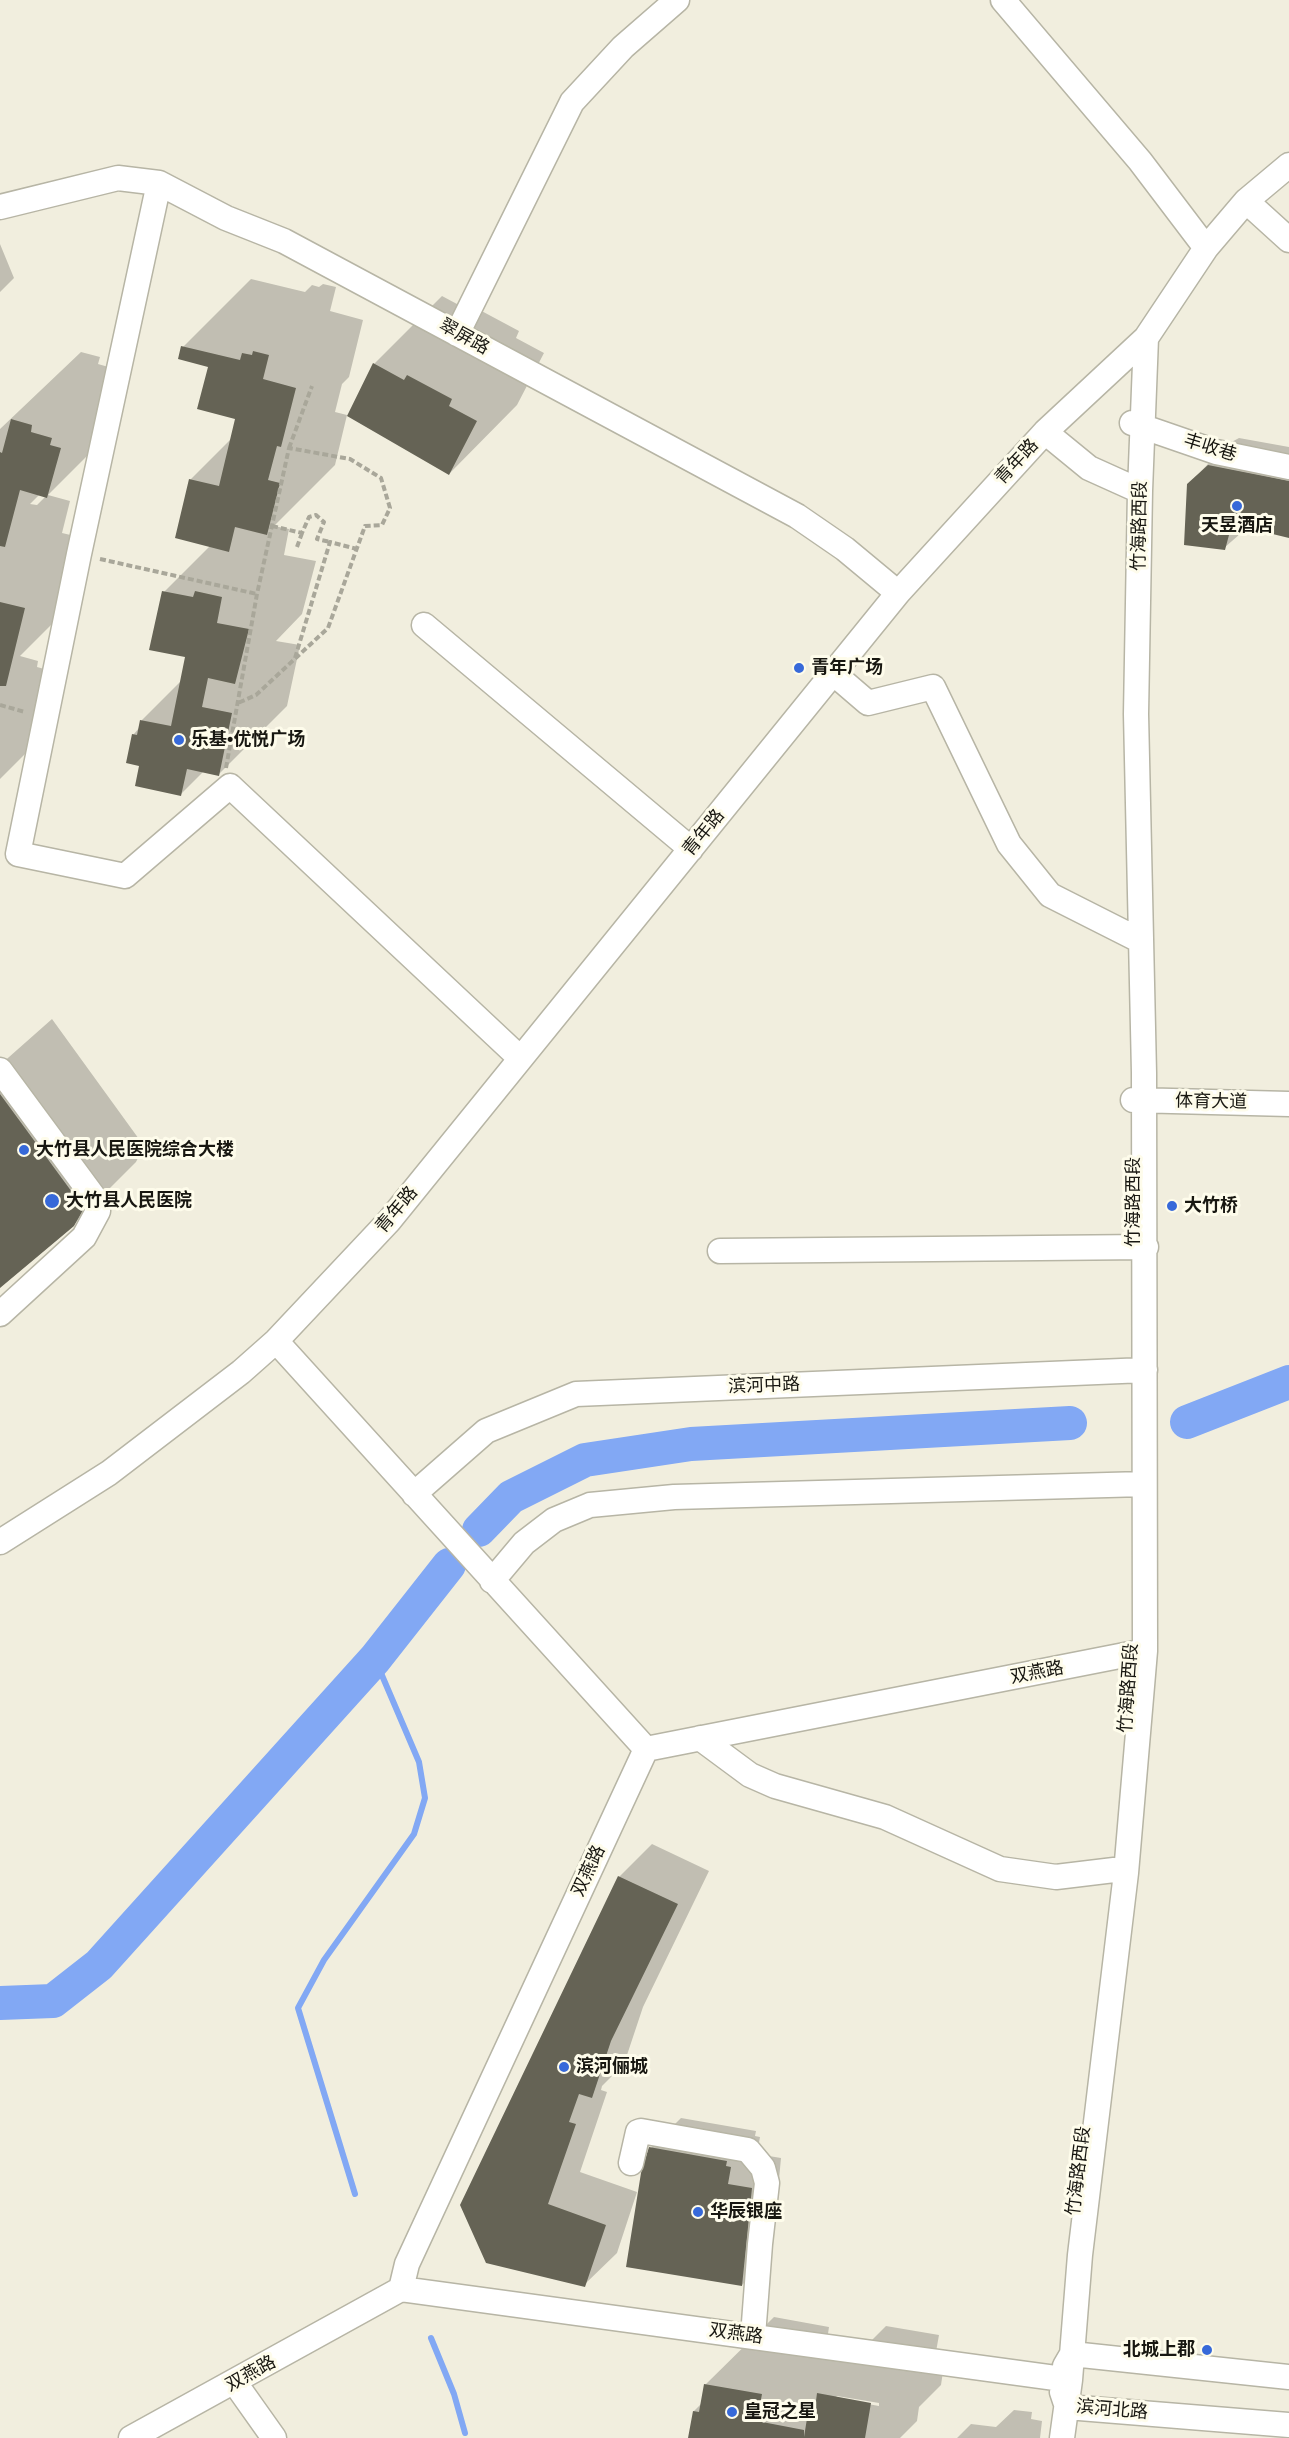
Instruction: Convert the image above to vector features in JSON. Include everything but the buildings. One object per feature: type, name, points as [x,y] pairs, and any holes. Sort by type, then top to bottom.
[{"type":"street","points":[[457,334],[572,102],[623,47],[677,0]]},
{"type":"street","points":[[1003,0],[1140,161],[1206,248]]},
{"type":"street","points":[[1141,344],[1206,248],[1246,201],[1289,165]]},
{"type":"street","name":"翠屏路","points":[[0,207],[118,178],[159,183],[226,219],[285,241],[796,516],[845,549],[898,593]]},
{"type":"street","points":[[159,183],[79,554],[18,854],[125,876],[230,786],[520,1058]]},
{"type":"street","points":[[1246,201],[1289,240]]},
{"type":"street","name":"竹海路西段","points":[[1072,2354],[1080,2255],[1120,1872],[1139,1653],[1140,1247],[1135,938],[1134,488],[1141,344]]},
{"type":"street","name":"青年路","points":[[0,1542],[109,1473],[241,1372],[276,1341],[389,1221],[898,593],[1045,432],[1141,344]]},
{"type":"street","name":"丰收巷","points":[[1138,424],[1216,452],[1289,467]]},
{"type":"street","points":[[1045,432],[1089,468],[1134,488]]},
{"type":"street","points":[[423,625],[690,849]]},
{"type":"street","points":[[833,674],[868,703],[933,687],[1009,844],[1050,895],[1135,938]]},
{"type":"street","points":[[0,1070],[93,1196],[98,1211],[84,1237],[0,1314]]},
{"type":"street","name":"体育大道","points":[[1139,1100],[1289,1104]]},
{"type":"street","points":[[720,1251],[1140,1247]]},
{"type":"street","points":[[276,1341],[646,1749]]},
{"type":"street","name":"滨河中路","points":[[414,1494],[486,1431],[576,1394],[1139,1371]]},
{"type":"street","points":[[492,1581],[524,1543],[554,1520],[590,1505],[674,1497],[1138,1484]]},
{"type":"street","name":"双燕路","points":[[401,2289],[407,2264],[646,1749],[1139,1653]]},
{"type":"street","points":[[700,1738],[750,1775],[776,1786],[885,1817],[1000,1869],[1056,1877],[1120,1872]]},
{"type":"street","name":"竹海路西段","points":[[1050,2438],[1064,2379],[1070,2247],[1120,1872]]},
{"type":"street","points":[[631,2163],[638,2132],[641,2131],[748,2150],[763,2168],[767,2182],[753,2336]]},
{"type":"street","name":"双燕路","points":[[131,2438],[235,2383],[401,2289],[1064,2379]]},
{"type":"street","points":[[1072,2354],[1289,2377]]},
{"type":"street","name":"滨河北路","points":[[1072,2354],[1064,2379],[1067,2407],[1289,2425]]},
{"type":"street","points":[[235,2383],[274,2438]]},
{"type":"street","points":[[1062,2438],[1067,2407]]},
{"type":"path","points":[[226,768],[257,594],[289,448],[312,386]]},
{"type":"path","points":[[238,703],[256,695],[328,628],[365,526],[382,525],[390,508],[381,478],[350,459],[289,448]]},
{"type":"path","points":[[297,548],[309,517],[316,515],[324,522],[317,539],[357,549]]},
{"type":"path","points":[[272,526],[302,533]]},
{"type":"path","points":[[294,659],[330,542]]},
{"type":"path","points":[[79,554],[257,594]]},
{"type":"waterway","points":[[1187,1422],[1289,1382]]},
{"type":"waterway","points":[[479,1530],[511,1497],[585,1460],[691,1444],[1070,1423]]},
{"type":"waterway","points":[[0,2003],[53,2001],[99,1965],[375,1659],[449,1565]]},
{"type":"waterway","points":[[355,2194],[298,2008],[324,1960],[414,1834],[425,1798],[419,1762],[375,1659]]},
{"type":"waterway","points":[[431,2338],[454,2394],[465,2433]]},
{"type":"place","name":"天昱酒店","points":[[1237,506]]},
{"type":"place","name":"青年广场","points":[[799,668]]},
{"type":"place","name":"乐基•优悦广场","points":[[179,740]]},
{"type":"place","name":"大竹县人民医院综合大楼","points":[[24,1150]]},
{"type":"place","name":"大竹县人民医院","points":[[52,1201]]},
{"type":"place","name":"大竹桥","points":[[1172,1206]]},
{"type":"place","name":"滨河俪城","points":[[564,2067]]},
{"type":"place","name":"华辰银座","points":[[698,2212]]},
{"type":"place","name":"北城上郡","points":[[1207,2350]]},
{"type":"place","name":"皇冠之星","points":[[732,2412]]}]
